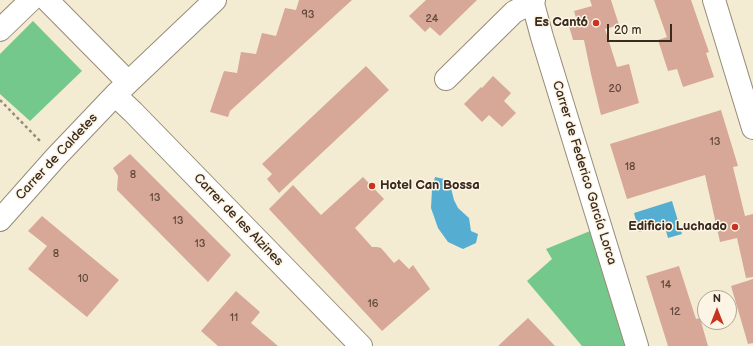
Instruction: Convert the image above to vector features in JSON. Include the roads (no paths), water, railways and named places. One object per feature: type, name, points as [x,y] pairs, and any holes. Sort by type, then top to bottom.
[{"type":"street","points":[[0,30],[31,0]]},
{"type":"street","name":"Carrer de les Alzines","points":[[47,0],[122,88],[139,118],[361,346]]},
{"type":"street","name":"Carrer de Caldetes","points":[[0,220],[56,157],[122,88],[215,0]]},
{"type":"street","points":[[714,0],[753,128]]},
{"type":"street","points":[[446,79],[514,12],[533,1]]},
{"type":"street","name":"Carrer de Federico García Lorca","points":[[533,1],[542,37],[636,346]]},
{"type":"water","points":[[435,177],[444,179],[450,184],[454,200],[458,208],[469,218],[471,231],[478,234],[476,243],[463,249],[448,242],[438,228],[431,208],[432,189]]},
{"type":"water","points":[[672,201],[682,234],[668,238],[664,224],[639,232],[634,213]]},
{"type":"place","name":"Es Cantó","points":[[596,23]]},
{"type":"place","name":"Hotel Can Bossa","points":[[372,186]]},
{"type":"place","name":"Edificio Luchado","points":[[735,227]]}]
